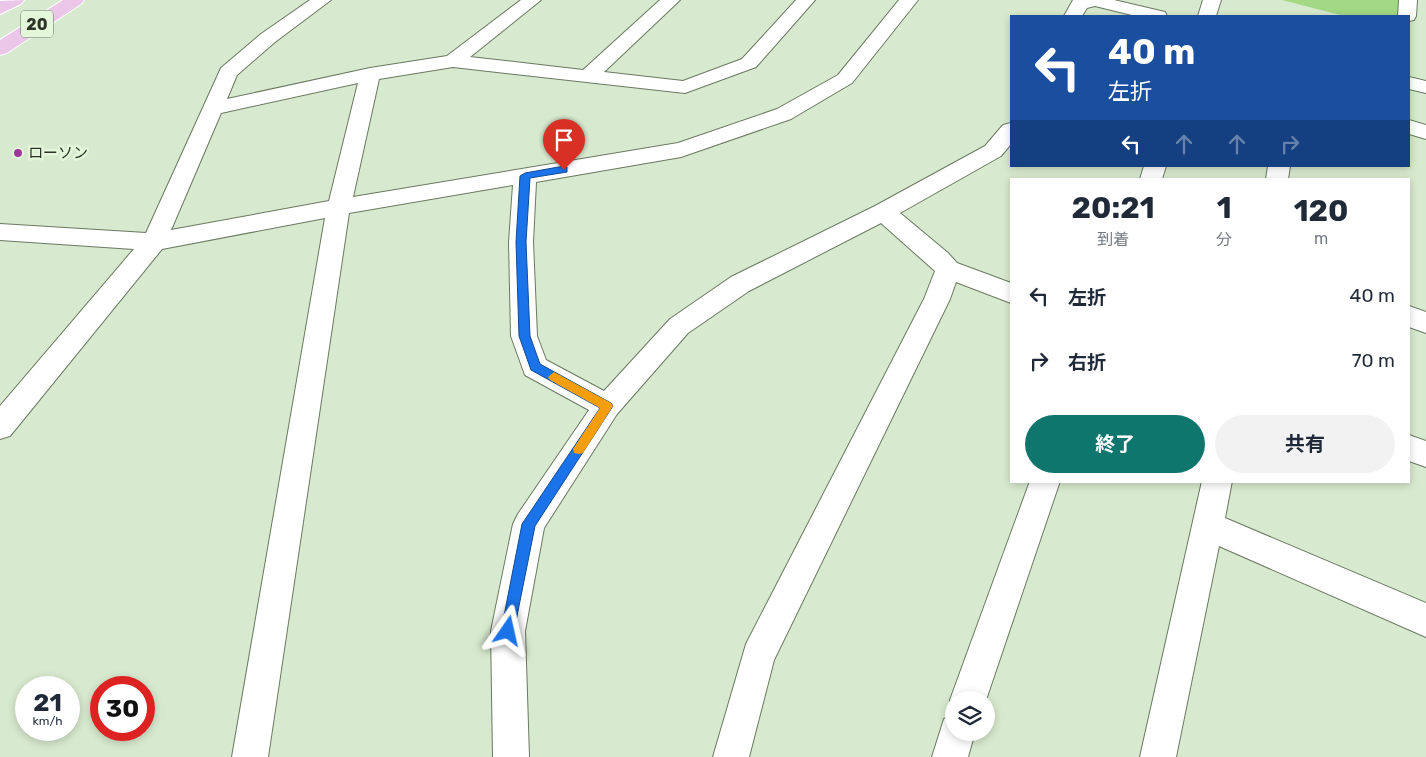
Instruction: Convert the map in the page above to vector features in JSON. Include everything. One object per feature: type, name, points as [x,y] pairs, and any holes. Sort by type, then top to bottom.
[{"type":"main road","name":"20","points":[[0,8],[15,0]]},
{"type":"main road","name":"20","points":[[0,49],[75,0]]},
{"type":"street","points":[[0,427],[154,242],[214,108],[228,72],[268,38],[322,0]]},
{"type":"street","points":[[454,61],[532,0]]},
{"type":"street","points":[[588,76],[672,0]]},
{"type":"street","points":[[214,108],[370,74],[454,61],[685,87],[749,63],[806,0]]},
{"type":"street","points":[[0,232],[154,242],[338,207],[681,150],[784,114],[845,79],[909,0]]},
{"type":"street","points":[[1074,15],[1080,3],[1095,0],[1154,15]]},
{"type":"street","points":[[1207,15],[1212,0]]},
{"type":"street","points":[[1407,15],[1408,0]]},
{"type":"street","points":[[250,757],[338,207],[370,74]]},
{"type":"street","points":[[1410,83],[1426,87]]},
{"type":"street","points":[[1410,127],[1426,132]]},
{"type":"street","points":[[511,757],[508,631],[529,524],[607,406],[680,326],[740,284],[883,212],[993,151],[1010,131]]},
{"type":"street","points":[[525,176],[521,242],[524,336],[535,366],[607,406]]},
{"type":"street","points":[[883,212],[938,258],[948,269],[1010,293]]},
{"type":"street","points":[[730,757],[758,656],[937,300],[948,269]]},
{"type":"street","points":[[1410,316],[1426,322]]},
{"type":"street","points":[[1410,448],[1426,454]]},
{"type":"street","points":[[971,691],[1044,483]]},
{"type":"street","points":[[1158,757],[1217,483]]},
{"type":"street","points":[[1208,526],[1426,620]]},
{"type":"street","points":[[950,757],[954,741]]},
{"type":"green space","points":[[1282,0],[1400,0],[1398,15],[1340,15]]},
{"type":"slow traffic","points":[[554,377],[607,406],[579,449]]},
{"type":"place","name":"ローソン","points":[[18,153]]},
{"type":"route","points":[[508,631],[529,524],[607,406],[535,366],[524,336],[521,242],[525,176],[564,170]]}]
